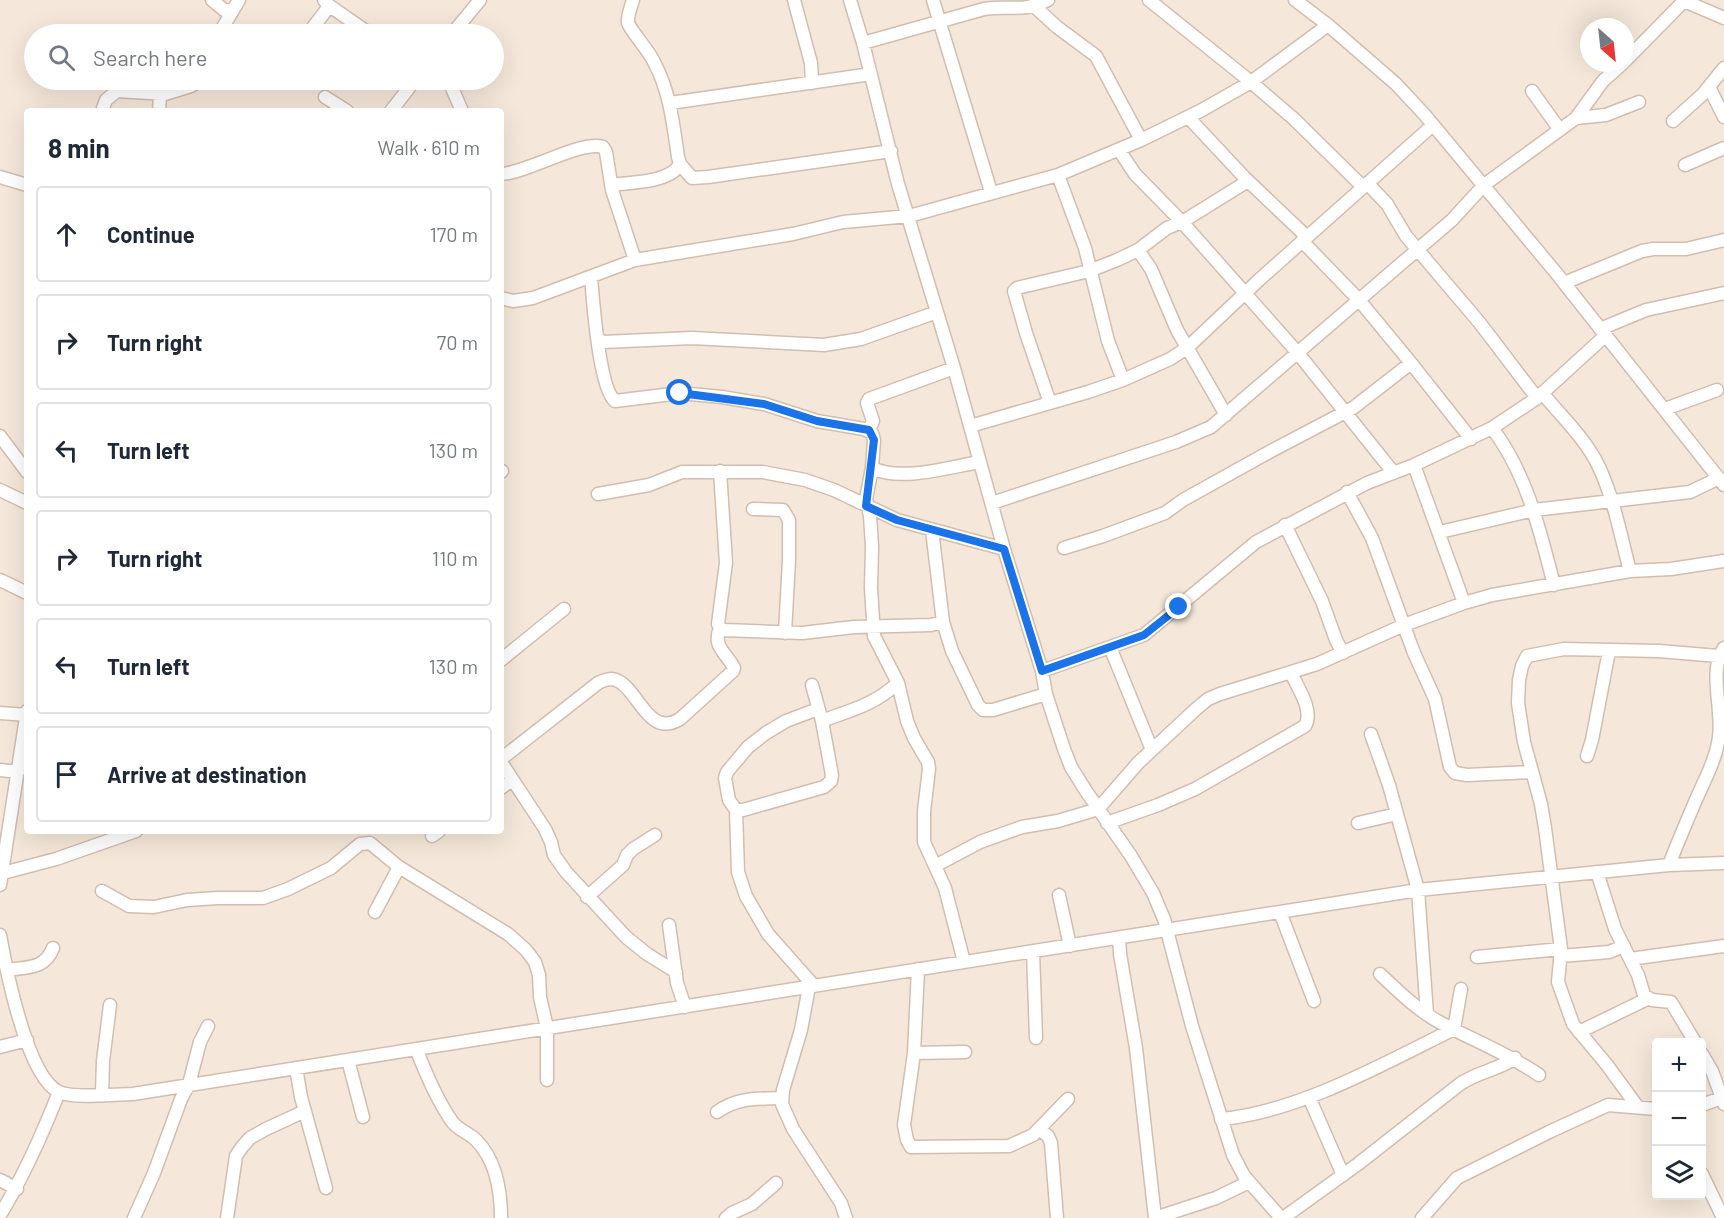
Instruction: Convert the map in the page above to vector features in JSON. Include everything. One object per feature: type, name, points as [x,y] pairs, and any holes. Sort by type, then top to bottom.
[{"type":"street","points":[[212,0],[224,10],[236,5]]},
{"type":"street","points":[[460,24],[480,0]]},
{"type":"street","points":[[633,0],[628,23],[655,62],[670,104],[680,164],[688,174],[697,178],[891,152]]},
{"type":"street","points":[[794,0],[811,63],[813,83]]},
{"type":"street","points":[[850,0],[1004,549],[1042,671],[1046,694],[1071,767],[1153,893],[1167,930],[1192,1026],[1237,1166],[1282,1218],[1343,1175],[1460,1084],[1478,1073],[1500,1067],[1515,1058]]},
{"type":"street","points":[[933,0],[992,192]]},
{"type":"street","points":[[863,43],[995,7],[1024,9],[1035,7],[1048,0]]},
{"type":"street","points":[[1149,0],[1251,82],[1380,196],[1404,234],[1539,395],[1584,443],[1598,465],[1630,571]]},
{"type":"street","points":[[1634,52],[1684,0],[1724,18]]},
{"type":"street","points":[[316,24],[327,9],[326,2]]},
{"type":"street","points":[[326,2],[356,24]]},
{"type":"street","points":[[1304,2],[1396,84],[1433,125],[1564,283],[1722,482],[1690,492],[1611,503],[1534,510],[1440,532]]},
{"type":"street","points":[[225,24],[236,5]]},
{"type":"street","points":[[1035,7],[1056,27],[1096,56],[1141,140]]},
{"type":"street","points":[[504,299],[513,301],[533,298],[635,260],[794,234],[843,222],[909,216],[1058,175],[1141,140],[1251,82],[1328,25]]},
{"type":"street","points":[[1672,121],[1709,87],[1724,68]]},
{"type":"street","points":[[992,503],[1195,435],[1211,427],[1452,220],[1484,185],[1576,118],[1603,81],[1613,72]]},
{"type":"street","points":[[670,104],[871,74]]},
{"type":"street","points":[[1709,87],[1724,117]]},
{"type":"street","points":[[103,108],[106,100],[117,91],[160,94],[176,90]]},
{"type":"street","points":[[393,108],[407,90]]},
{"type":"street","points":[[453,90],[461,108]]},
{"type":"street","points":[[1532,91],[1560,130]]},
{"type":"street","points":[[159,108],[160,94]]},
{"type":"street","points":[[325,97],[342,108]]},
{"type":"street","points":[[1576,118],[1606,115],[1638,102]]},
{"type":"street","points":[[1188,117],[1305,239],[1359,300],[1471,440]]},
{"type":"street","points":[[970,426],[1123,380],[1170,359],[1187,348],[1433,125]]},
{"type":"street","points":[[504,174],[515,172],[563,154],[601,146],[606,152],[611,185],[635,260]]},
{"type":"street","points":[[1685,165],[1724,148]]},
{"type":"street","points":[[1119,150],[1135,174],[1182,222],[1297,352],[1393,472]]},
{"type":"street","points":[[611,185],[662,178],[673,173],[680,164]]},
{"type":"street","points":[[1058,175],[1084,248],[1114,361],[1123,380]]},
{"type":"street","points":[[0,177],[24,183]]},
{"type":"street","points":[[1050,403],[1014,291],[1017,288],[1051,282],[1089,271],[1138,249],[1167,228],[1182,222],[1248,181]]},
{"type":"street","points":[[1564,283],[1642,251],[1686,249],[1724,240]]},
{"type":"street","points":[[1138,249],[1151,269],[1177,330],[1226,415]]},
{"type":"street","points":[[591,277],[599,355],[610,395],[615,401],[680,393],[722,397],[764,404],[817,421],[869,430]]},
{"type":"street","points":[[1042,671],[1144,635],[1256,542],[1347,492],[1414,465],[1492,429],[1539,395],[1602,333],[1646,310],[1724,294]]},
{"type":"street","points":[[598,339],[603,342],[692,338],[824,345],[861,339],[937,312]]},
{"type":"street","points":[[1064,548],[1165,513],[1271,451],[1346,412],[1411,363]]},
{"type":"street","points":[[869,430],[873,421],[868,399],[954,368]]},
{"type":"street","points":[[1665,409],[1717,390]]},
{"type":"street","points":[[1492,429],[1509,453],[1534,510],[1554,585]]},
{"type":"street","points":[[869,430],[874,440],[866,499],[870,516],[872,546],[872,626],[878,646],[898,683],[907,721],[928,762],[924,842],[945,888],[964,962]]},
{"type":"street","points":[[0,436],[24,468]]},
{"type":"street","points":[[872,468],[883,473],[904,474],[980,462]]},
{"type":"street","points":[[1414,465],[1464,603]]},
{"type":"street","points":[[504,759],[574,701],[598,683],[608,679],[623,685],[655,720],[665,725],[671,724],[734,671],[732,662],[717,642],[726,563],[720,471]]},
{"type":"street","points":[[597,494],[649,485],[682,472],[763,472],[785,475],[834,490],[897,520],[1004,549]]},
{"type":"street","points":[[0,490],[24,502]]},
{"type":"street","points":[[1347,492],[1372,538],[1414,653],[1435,699],[1448,761],[1455,773],[1467,775],[1531,772]]},
{"type":"street","points":[[753,509],[783,510],[789,520],[785,633]]},
{"type":"street","points":[[1286,525],[1322,601],[1343,653]]},
{"type":"street","points":[[932,530],[943,622],[952,651],[978,705],[983,710],[993,710],[1046,694]]},
{"type":"street","points":[[935,866],[980,842],[1023,827],[1098,809],[1152,750],[1208,699],[1220,694],[1317,664],[1404,625],[1492,595],[1630,571],[1671,569],[1724,561]]},
{"type":"street","points":[[0,580],[24,592]]},
{"type":"street","points":[[504,658],[564,609]]},
{"type":"street","points":[[720,628],[802,633],[872,626],[931,625],[943,622]]},
{"type":"street","points":[[1110,647],[1152,750]]},
{"type":"street","points":[[1637,1106],[1579,1032],[1567,1011],[1558,982],[1561,953],[1552,876],[1541,804],[1524,742],[1518,703],[1519,681],[1527,656],[1564,650],[1721,652],[1716,673],[1720,717],[1719,739],[1710,769],[1669,865]]},
{"type":"street","points":[[1587,756],[1608,651]]},
{"type":"street","points":[[1107,823],[1195,789],[1305,726],[1309,720],[1308,712],[1291,673]]},
{"type":"street","points":[[822,721],[857,710],[898,683]]},
{"type":"street","points":[[736,810],[824,787],[831,781],[832,775],[822,721],[812,686]]},
{"type":"street","points":[[811,987],[768,934],[746,896],[738,872],[736,810],[729,800],[725,778],[736,760],[766,733],[786,721],[818,709]]},
{"type":"street","points":[[0,713],[24,715]]},
{"type":"street","points":[[24,734],[2,879],[127,834]]},
{"type":"street","points":[[1371,734],[1397,814],[1418,890],[1427,1014]]},
{"type":"street","points":[[0,770],[18,772]]},
{"type":"street","points":[[506,784],[545,829],[552,842],[554,855],[587,897],[626,937],[647,954],[676,972]]},
{"type":"street","points":[[1358,823],[1397,814]]},
{"type":"street","points":[[587,897],[623,865],[633,849],[655,835]]},
{"type":"street","points":[[102,891],[129,906],[154,907],[187,900],[218,898],[263,898],[282,892],[331,868],[368,837],[399,867],[508,934],[526,950],[535,962],[547,1028],[547,1080]]},
{"type":"street","points":[[0,935],[6,976],[34,1060],[48,1084],[59,1092],[72,1095],[133,1094],[1418,890],[1669,865],[1724,863]]},
{"type":"street","points":[[375,912],[399,867]]},
{"type":"street","points":[[1597,872],[1607,906],[1647,999]]},
{"type":"street","points":[[1059,895],[1070,946]]},
{"type":"street","points":[[1280,912],[1314,1001]]},
{"type":"street","points":[[669,925],[676,972],[685,1007]]},
{"type":"street","points":[[1119,938],[1136,1048],[1155,1218],[1216,1198],[1249,1182]]},
{"type":"street","points":[[1477,957],[1608,952],[1624,946]]},
{"type":"street","points":[[1630,959],[1724,946]]},
{"type":"street","points":[[6,976],[41,964],[49,959],[53,948]]},
{"type":"street","points":[[1033,951],[1036,1038]]},
{"type":"street","points":[[918,969],[914,1053],[904,1125],[911,1147],[1009,1146],[1033,1135],[1068,1099]]},
{"type":"street","points":[[1380,974],[1427,1014],[1515,1058],[1539,1075]]},
{"type":"street","points":[[811,987],[782,1098],[783,1111],[836,1193],[846,1218]]},
{"type":"street","points":[[1454,1029],[1461,989]]},
{"type":"street","points":[[1579,1032],[1647,999],[1671,1002],[1693,1038]]},
{"type":"street","points":[[102,1094],[103,1061],[110,1005]]},
{"type":"street","points":[[134,1218],[189,1084],[200,1042],[208,1026]]},
{"type":"street","points":[[1221,1119],[1252,1114],[1309,1097],[1454,1029]]},
{"type":"street","points":[[0,1047],[27,1040]]},
{"type":"street","points":[[416,1049],[450,1120],[465,1134],[473,1137],[487,1155],[498,1185],[501,1218]]},
{"type":"street","points":[[914,1053],[965,1052]]},
{"type":"street","points":[[348,1060],[363,1117]]},
{"type":"street","points":[[1706,1062],[1723,1100],[1706,1104]]},
{"type":"street","points":[[296,1068],[326,1188]]},
{"type":"street","points":[[0,1215],[37,1148],[59,1092]]},
{"type":"street","points":[[1309,1097],[1343,1175]]},
{"type":"street","points":[[717,1112],[735,1101],[782,1098]]},
{"type":"street","points":[[1422,1218],[1451,1184],[1463,1175],[1608,1105],[1652,1108]]},
{"type":"street","points":[[227,1218],[236,1156],[242,1147],[250,1138],[305,1111]]},
{"type":"street","points":[[1039,1129],[1048,1136],[1051,1143],[1057,1218]]},
{"type":"street","points":[[0,1180],[16,1188]]},
{"type":"street","points":[[1706,1181],[1723,1218]]},
{"type":"street","points":[[726,1218],[752,1204],[776,1183]]},
{"type":"shaded area","points":[[0,0],[1724,0],[1724,1218],[0,1218]]},
{"type":"route","points":[[680,393],[764,404],[817,421],[869,430],[874,440],[866,506],[897,520],[1004,549],[1042,671],[1144,635],[1179,607]]}]
